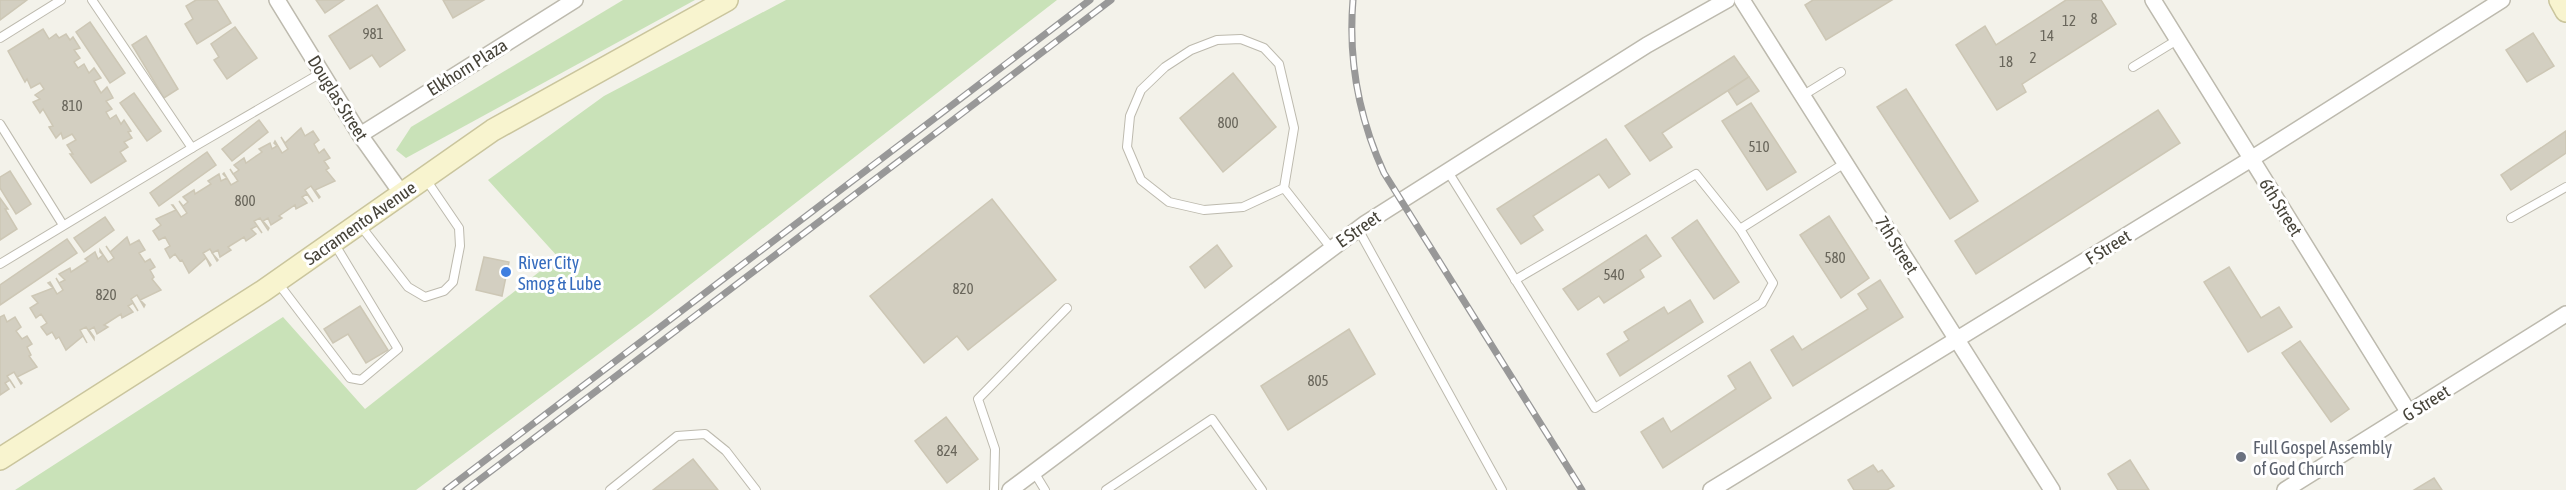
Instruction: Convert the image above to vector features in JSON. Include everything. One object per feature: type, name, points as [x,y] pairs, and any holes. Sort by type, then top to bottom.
[{"type":"main road","name":"Sacramento Avenue","points":[[0,459],[277,281],[493,130],[727,0]]},
{"type":"main road","points":[[2559,0],[2566,11]]},
{"type":"street","name":"Douglas Street","points":[[277,0],[360,135],[402,194]]},
{"type":"street","name":"E Street","points":[[1010,490],[1358,229],[1447,170],[1647,45],[1727,0]]},
{"type":"street","name":"7th Street","points":[[1742,0],[2052,490]]},
{"type":"street","name":"6th Street","points":[[2152,0],[2409,413]]},
{"type":"street","name":"F Street","points":[[1711,490],[2251,159],[2502,0]]},
{"type":"street","name":"Elkhorn Plaza","points":[[360,135],[564,3]]},
{"type":"street","name":"G Street","points":[[2285,490],[2566,314]]},
{"type":"lane","points":[[0,38],[61,0]]},
{"type":"lane","points":[[92,0],[192,148]]},
{"type":"lane","points":[[1284,188],[1243,207],[1204,210],[1169,202],[1141,180],[1127,147],[1130,116],[1141,90],[1165,67],[1191,50],[1217,40],[1241,39],[1264,48],[1279,64],[1293,128],[1284,188],[1331,248]]},
{"type":"lane","points":[[2133,67],[2177,40]]},
{"type":"lane","points":[[1802,96],[1841,72]]},
{"type":"lane","points":[[0,264],[321,73]]},
{"type":"lane","points":[[0,124],[63,225]]},
{"type":"lane","points":[[1740,229],[1845,164]]},
{"type":"lane","points":[[1447,170],[1515,280],[1595,408],[1762,303],[1773,283],[1740,229],[1696,174],[1515,280]]},
{"type":"lane","points":[[359,224],[408,287],[425,297],[444,291],[453,282],[460,246],[459,228],[425,178]]},
{"type":"lane","points":[[2511,219],[2566,187]]},
{"type":"lane","points":[[1358,229],[1502,490]]},
{"type":"lane","points":[[277,281],[350,378],[361,380],[398,349],[333,242]]},
{"type":"lane","points":[[994,490],[995,449],[978,399],[1067,308]]},
{"type":"lane","points":[[1106,490],[1212,419],[1262,490]]},
{"type":"lane","points":[[610,490],[677,436],[705,434],[726,451],[756,490]]},
{"type":"lane","points":[[1034,472],[1045,490]]},
{"type":"green space","points":[[623,0],[695,0],[406,158],[396,150],[411,127]]},
{"type":"green space","points":[[786,0],[1057,0],[651,315],[416,490],[15,490],[283,317],[365,409],[558,257],[488,180],[604,96]]},
{"type":"building","points":[[0,0],[27,0],[0,20]]},
{"type":"building","points":[[196,0],[217,0],[231,23],[197,44],[185,24],[193,19],[186,6]]},
{"type":"building","points":[[316,0],[344,0],[325,13]]},
{"type":"building","points":[[443,0],[484,0],[453,18]]},
{"type":"building","points":[[1813,0],[1892,0],[1826,40],[1805,5]]},
{"type":"building","points":[[2066,0],[2101,0],[2116,24],[2022,84],[2026,92],[1997,110],[1956,45],[1985,26],[1996,45]]},
{"type":"building","points":[[377,5],[405,50],[380,67],[372,55],[350,69],[329,36]]},
{"type":"building","points":[[90,22],[125,73],[110,83],[76,32]]},
{"type":"building","points":[[235,27],[257,58],[227,79],[214,60],[219,57],[211,44]]},
{"type":"building","points":[[43,29],[49,39],[56,34],[59,38],[66,34],[70,40],[73,37],[80,48],[74,50],[80,58],[74,62],[78,68],[84,64],[89,73],[94,68],[101,78],[94,81],[101,93],[107,87],[113,98],[106,101],[112,109],[106,112],[110,119],[116,115],[121,124],[124,120],[131,131],[128,132],[132,138],[124,142],[128,147],[120,152],[126,161],[91,183],[70,154],[73,154],[67,145],[76,140],[72,134],[63,139],[61,133],[56,138],[49,127],[53,126],[43,109],[40,113],[33,102],[40,99],[35,95],[44,89],[40,83],[31,88],[27,79],[25,82],[8,51]]},
{"type":"building","points":[[2533,33],[2554,66],[2527,82],[2506,50]]},
{"type":"building","points":[[146,36],[178,89],[164,98],[132,45]]},
{"type":"building","points":[[1734,56],[1749,77],[1662,133],[1672,147],[1650,161],[1625,126]]},
{"type":"building","points":[[1233,73],[1276,127],[1223,172],[1180,118]]},
{"type":"building","points":[[1749,77],[1759,91],[1737,105],[1728,91]]},
{"type":"building","points":[[1906,89],[1978,201],[1950,219],[1877,107]]},
{"type":"building","points":[[134,93],[161,131],[147,141],[120,103]]},
{"type":"building","points":[[1751,103],[1796,172],[1767,190],[1722,121]]},
{"type":"building","points":[[2158,110],[2180,143],[1976,274],[1955,241]]},
{"type":"building","points":[[259,120],[268,132],[232,161],[222,149]]},
{"type":"building","points":[[301,128],[305,136],[313,131],[319,140],[314,144],[319,153],[324,149],[330,158],[324,161],[329,168],[326,170],[335,181],[315,190],[319,198],[311,186],[305,190],[313,202],[307,194],[302,197],[307,203],[296,209],[295,205],[271,225],[268,218],[263,221],[269,228],[268,230],[260,218],[254,221],[262,233],[257,226],[251,229],[256,234],[246,241],[244,237],[228,247],[231,250],[220,257],[218,250],[212,253],[210,249],[203,253],[211,265],[210,266],[206,258],[189,273],[182,260],[180,261],[175,254],[170,258],[165,249],[170,246],[165,237],[159,240],[153,231],[161,225],[156,219],[176,210],[172,205],[173,205],[181,217],[187,213],[179,201],[183,206],[188,202],[183,197],[194,190],[195,194],[211,184],[208,181],[219,174],[221,181],[227,178],[231,185],[238,181],[233,174],[239,170],[234,165],[244,158],[246,163],[262,152],[259,149],[270,143],[272,149],[277,146],[275,141],[282,153],[288,149],[281,137],[285,143]]},
{"type":"building","points":[[2566,131],[2566,153],[2511,190],[2501,175]]},
{"type":"building","points":[[1606,139],[1630,174],[1609,188],[1599,174],[1533,216],[1543,230],[1521,244],[1497,209]]},
{"type":"building","points":[[207,152],[216,165],[159,206],[150,193]]},
{"type":"building","points":[[10,171],[31,204],[16,214],[0,188],[0,177]]},
{"type":"building","points":[[0,198],[17,229],[0,240]]},
{"type":"building","points":[[992,199],[1056,280],[968,350],[957,336],[924,363],[870,296]]},
{"type":"building","points":[[1829,216],[1869,278],[1841,298],[1800,235]]},
{"type":"building","points":[[105,217],[114,230],[84,252],[74,238]]},
{"type":"building","points":[[1697,220],[1739,282],[1714,299],[1672,238]]},
{"type":"building","points":[[1646,235],[1661,256],[1640,270],[1644,277],[1604,303],[1599,296],[1578,310],[1563,289]]},
{"type":"building","points":[[127,237],[130,245],[139,240],[145,250],[139,253],[145,262],[150,259],[155,267],[150,270],[154,277],[152,279],[161,290],[140,300],[145,305],[144,307],[137,295],[131,299],[138,311],[133,303],[128,306],[133,312],[122,318],[121,314],[104,325],[108,327],[97,334],[94,327],[89,330],[94,339],[86,327],[80,330],[87,343],[83,336],[66,350],[59,337],[56,339],[52,332],[47,335],[41,327],[47,323],[41,314],[36,318],[30,308],[38,303],[32,296],[53,288],[48,283],[50,282],[57,294],[63,290],[56,278],[59,283],[65,280],[59,274],[70,268],[71,272],[88,261],[85,259],[95,252],[98,259],[103,255],[100,250],[108,262],[114,258],[110,252]]},
{"type":"building","points":[[67,239],[77,253],[0,305],[0,285]]},
{"type":"building","points":[[1217,245],[1232,266],[1205,288],[1190,267]]},
{"type":"building","points":[[484,257],[509,262],[502,296],[476,290]]},
{"type":"building","points":[[2229,267],[2261,318],[2279,307],[2292,327],[2248,352],[2204,282]]},
{"type":"building","points":[[1880,280],[1903,317],[1793,386],[1771,350],[1793,336],[1802,350],[1868,309],[1858,294]]},
{"type":"building","points":[[1690,300],[1703,322],[1620,376],[1607,354],[1629,340],[1624,332],[1664,307],[1668,314]]},
{"type":"building","points":[[360,306],[388,350],[366,363],[348,334],[333,343],[324,329]]},
{"type":"building","points":[[4,315],[7,322],[15,317],[21,327],[16,331],[22,339],[27,336],[32,344],[27,347],[31,355],[29,356],[37,367],[17,377],[21,384],[14,372],[7,376],[10,380],[5,383],[9,389],[0,395],[0,317]]},
{"type":"building","points":[[1349,329],[1375,374],[1288,430],[1261,386]]},
{"type":"building","points":[[2300,341],[2349,409],[2331,422],[2282,353]]},
{"type":"building","points":[[1750,362],[1771,398],[1663,468],[1641,432],[1663,418],[1671,432],[1736,389],[1728,376]]},
{"type":"building","points":[[946,417],[978,459],[947,483],[915,441]]},
{"type":"building","points":[[693,459],[718,490],[653,490]]},
{"type":"building","points":[[2130,460],[2149,490],[2118,490],[2108,474]]},
{"type":"building","points":[[1873,465],[1878,472],[1882,470],[1894,486],[1887,490],[1854,490],[1848,480]]},
{"type":"building","points":[[2434,478],[2442,490],[2414,490]]},
{"type":"railway","points":[[446,490],[1090,0]]},
{"type":"railway","points":[[466,490],[1111,0]]},
{"type":"railway","points":[[1353,0],[1352,45],[1357,88],[1368,131],[1384,173],[1582,490]]},
{"type":"place","name":"River City Smog & Lube","points":[[506,272]]},
{"type":"place","name":"Full Gospel Assembly of God Church","points":[[2241,457]]}]
